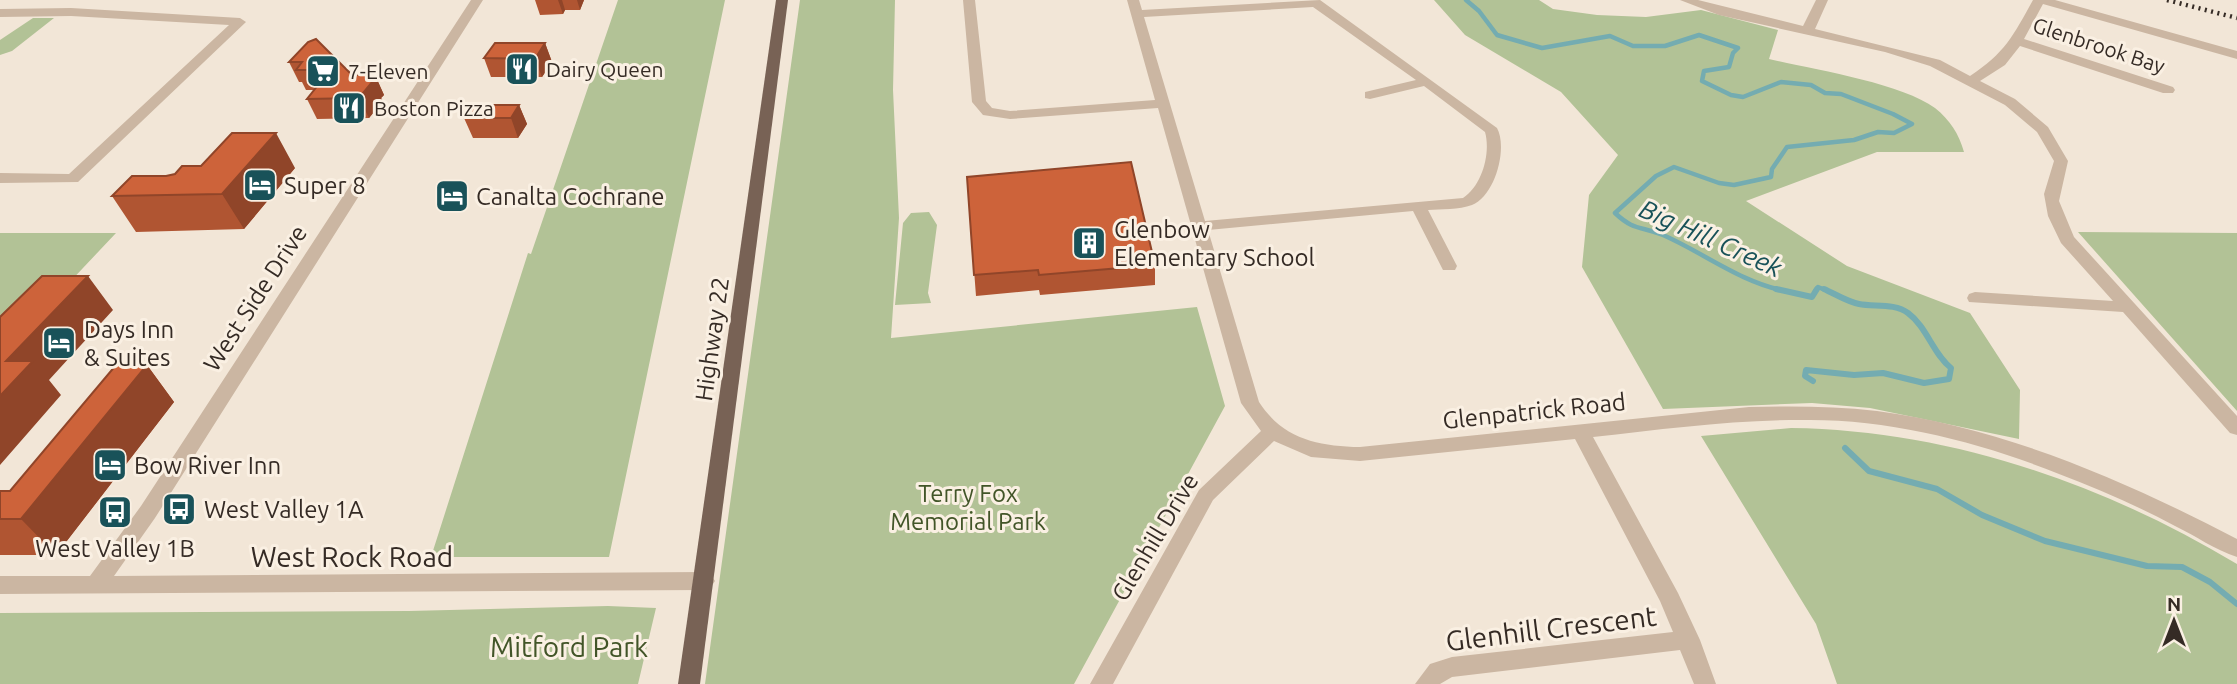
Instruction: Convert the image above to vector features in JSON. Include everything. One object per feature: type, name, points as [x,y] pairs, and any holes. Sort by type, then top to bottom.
[{"type":"main road","name":"Highway 22","points":[[689,684],[782,0]]},
{"type":"street","name":"West Side Drive","points":[[95,586],[148,512],[477,0]]},
{"type":"street","points":[[969,0],[979,102],[988,112],[1002,115],[1162,104]]},
{"type":"street","points":[[1686,0],[1723,12],[1888,49],[1935,64],[2010,102],[2043,130],[2061,161],[2050,199],[2051,211],[2067,239],[2237,428]]},
{"type":"street","points":[[1807,31],[1822,0]]},
{"type":"street","points":[[1971,81],[2000,62],[2017,41],[2040,0],[2237,55]]},
{"type":"street","points":[[1135,7],[1315,1],[1489,127],[1496,144],[1484,185],[1478,195],[1459,204],[1198,226]]},
{"type":"street","name":"Glenpatrick Road","points":[[1135,7],[1250,403],[1272,432],[1299,446],[1346,454],[1767,412],[1832,414],[1899,422],[1965,436],[2067,468],[2145,500],[2237,549]]},
{"type":"street","points":[[0,13],[71,12],[240,22],[73,179],[0,178]]},
{"type":"street","name":"Glenbrook Bay","points":[[2017,41],[2168,90]]},
{"type":"street","points":[[1370,95],[1426,82]]},
{"type":"street","points":[[1419,208],[1449,265]]},
{"type":"street","points":[[1975,298],[2128,307]]},
{"type":"street","points":[[1580,431],[1689,640],[1705,684]]},
{"type":"street","name":"Glenhill Drive","points":[[1101,684],[1206,495],[1228,471],[1272,432]]},
{"type":"street","name":"West Rock Road","points":[[0,586],[704,581]]},
{"type":"street","name":"Glenhill Crescent","points":[[1426,684],[1438,671],[1452,667],[1689,640]]},
{"type":"green space","points":[[618,0],[725,0],[609,557],[431,557],[528,253],[531,254]]},
{"type":"green space","name":"Terry Fox Memorial Park","points":[[800,0],[895,0],[893,90],[899,218],[891,338],[1197,307],[1225,406],[1074,684],[705,684]]},
{"type":"green space","points":[[1434,0],[1539,0],[1553,9],[1597,15],[1646,17],[1701,10],[1778,30],[1769,59],[1879,84],[1920,99],[1935,108],[1953,128],[1964,152],[1877,152],[1746,201],[1847,266],[1970,313],[2020,390],[2019,439],[1870,408],[1812,403],[1663,409],[1582,267],[1589,195],[1618,155],[1561,92],[1465,35]]},
{"type":"green space","points":[[33,18],[54,18],[12,51],[0,55],[0,40]]},
{"type":"green space","points":[[929,212],[937,225],[928,293],[931,303],[895,305],[903,223],[911,213]]},
{"type":"green space","points":[[2078,232],[2237,233],[2237,411]]},
{"type":"green space","points":[[0,233],[116,233],[0,356]]},
{"type":"green space","points":[[1791,428],[1850,431],[1908,439],[2022,466],[2132,509],[2237,564],[2237,684],[1837,684],[1816,624],[1701,436]]},
{"type":"green space","name":"Mitford Park","points":[[608,606],[656,608],[638,684],[0,684],[0,613],[409,611]]},
{"type":"building","points":[[316,39],[352,75],[375,75],[359,98],[307,99],[330,70],[296,70],[302,62],[289,62],[308,42]]},
{"type":"building","points":[[495,43],[545,43],[535,59],[484,58]]},
{"type":"building","points":[[464,105],[519,105],[511,118],[464,118]]},
{"type":"building","points":[[232,133],[276,133],[222,194],[112,196],[132,176],[166,176],[175,174],[182,166],[201,166]]},
{"type":"building","name":"Glenbow Elementary School","points":[[1131,162],[1155,265],[1039,275],[1038,270],[974,275],[967,177]]},
{"type":"building","points":[[42,276],[88,276],[6,361],[33,361],[0,396],[0,317]]},
{"type":"building","points":[[116,365],[147,365],[21,519],[0,519],[0,491],[10,491]]},
{"type":"waterway","name":"Big Hill Creek","points":[[1466,0],[1479,11],[1497,35],[1542,48],[1610,36],[1633,46],[1665,46],[1699,35],[1738,48],[1733,53],[1729,67],[1704,71],[1702,81],[1731,95],[1743,97],[1781,82],[1811,85],[1825,93],[1841,94],[1893,114],[1912,124],[1894,133],[1878,132],[1854,140],[1787,147],[1772,169],[1771,177],[1734,185],[1719,183],[1674,167],[1656,176],[1615,213],[1633,225],[1678,242],[1737,274],[1785,291]]},
{"type":"waterway","name":"Big Hill Creek","points":[[1815,291],[1818,287],[1828,291]]},
{"type":"waterway","name":"Big Hill Creek","points":[[1776,289],[1785,291]]},
{"type":"waterway","name":"Big Hill Creek","points":[[1785,291],[1812,297],[1817,289]]},
{"type":"waterway","name":"Big Hill Creek","points":[[1824,289],[1828,291]]},
{"type":"waterway","name":"Big Hill Creek","points":[[1813,381],[1805,376],[1806,370],[1854,375],[1883,373],[1924,383],[1949,379],[1951,368],[1908,313],[1891,307],[1855,303],[1828,291]]},
{"type":"waterway","name":"Big Hill Creek","points":[[1845,448],[1869,471],[1937,489],[1982,515],[2045,541],[2147,566],[2182,567],[2210,582],[2237,604]]},
{"type":"railway","points":[[2167,0],[2237,18]]},
{"type":"place","name":"Dairy Queen","points":[[522,69]]},
{"type":"place","name":"7-Eleven","points":[[323,71]]},
{"type":"place","name":"Boston Pizza","points":[[349,108]]},
{"type":"place","name":"Super 8","points":[[260,185]]},
{"type":"place","name":"Canalta Cochrane","points":[[452,196]]},
{"type":"place","name":"Glenbow Elementary School","points":[[1089,243]]},
{"type":"place","name":"Days Inn & Suites","points":[[59,343]]},
{"type":"place","name":"Bow River Inn","points":[[110,465]]},
{"type":"place","name":"West Valley 1A","points":[[179,509]]},
{"type":"place","name":"West Valley 1B","points":[[115,512]]}]
